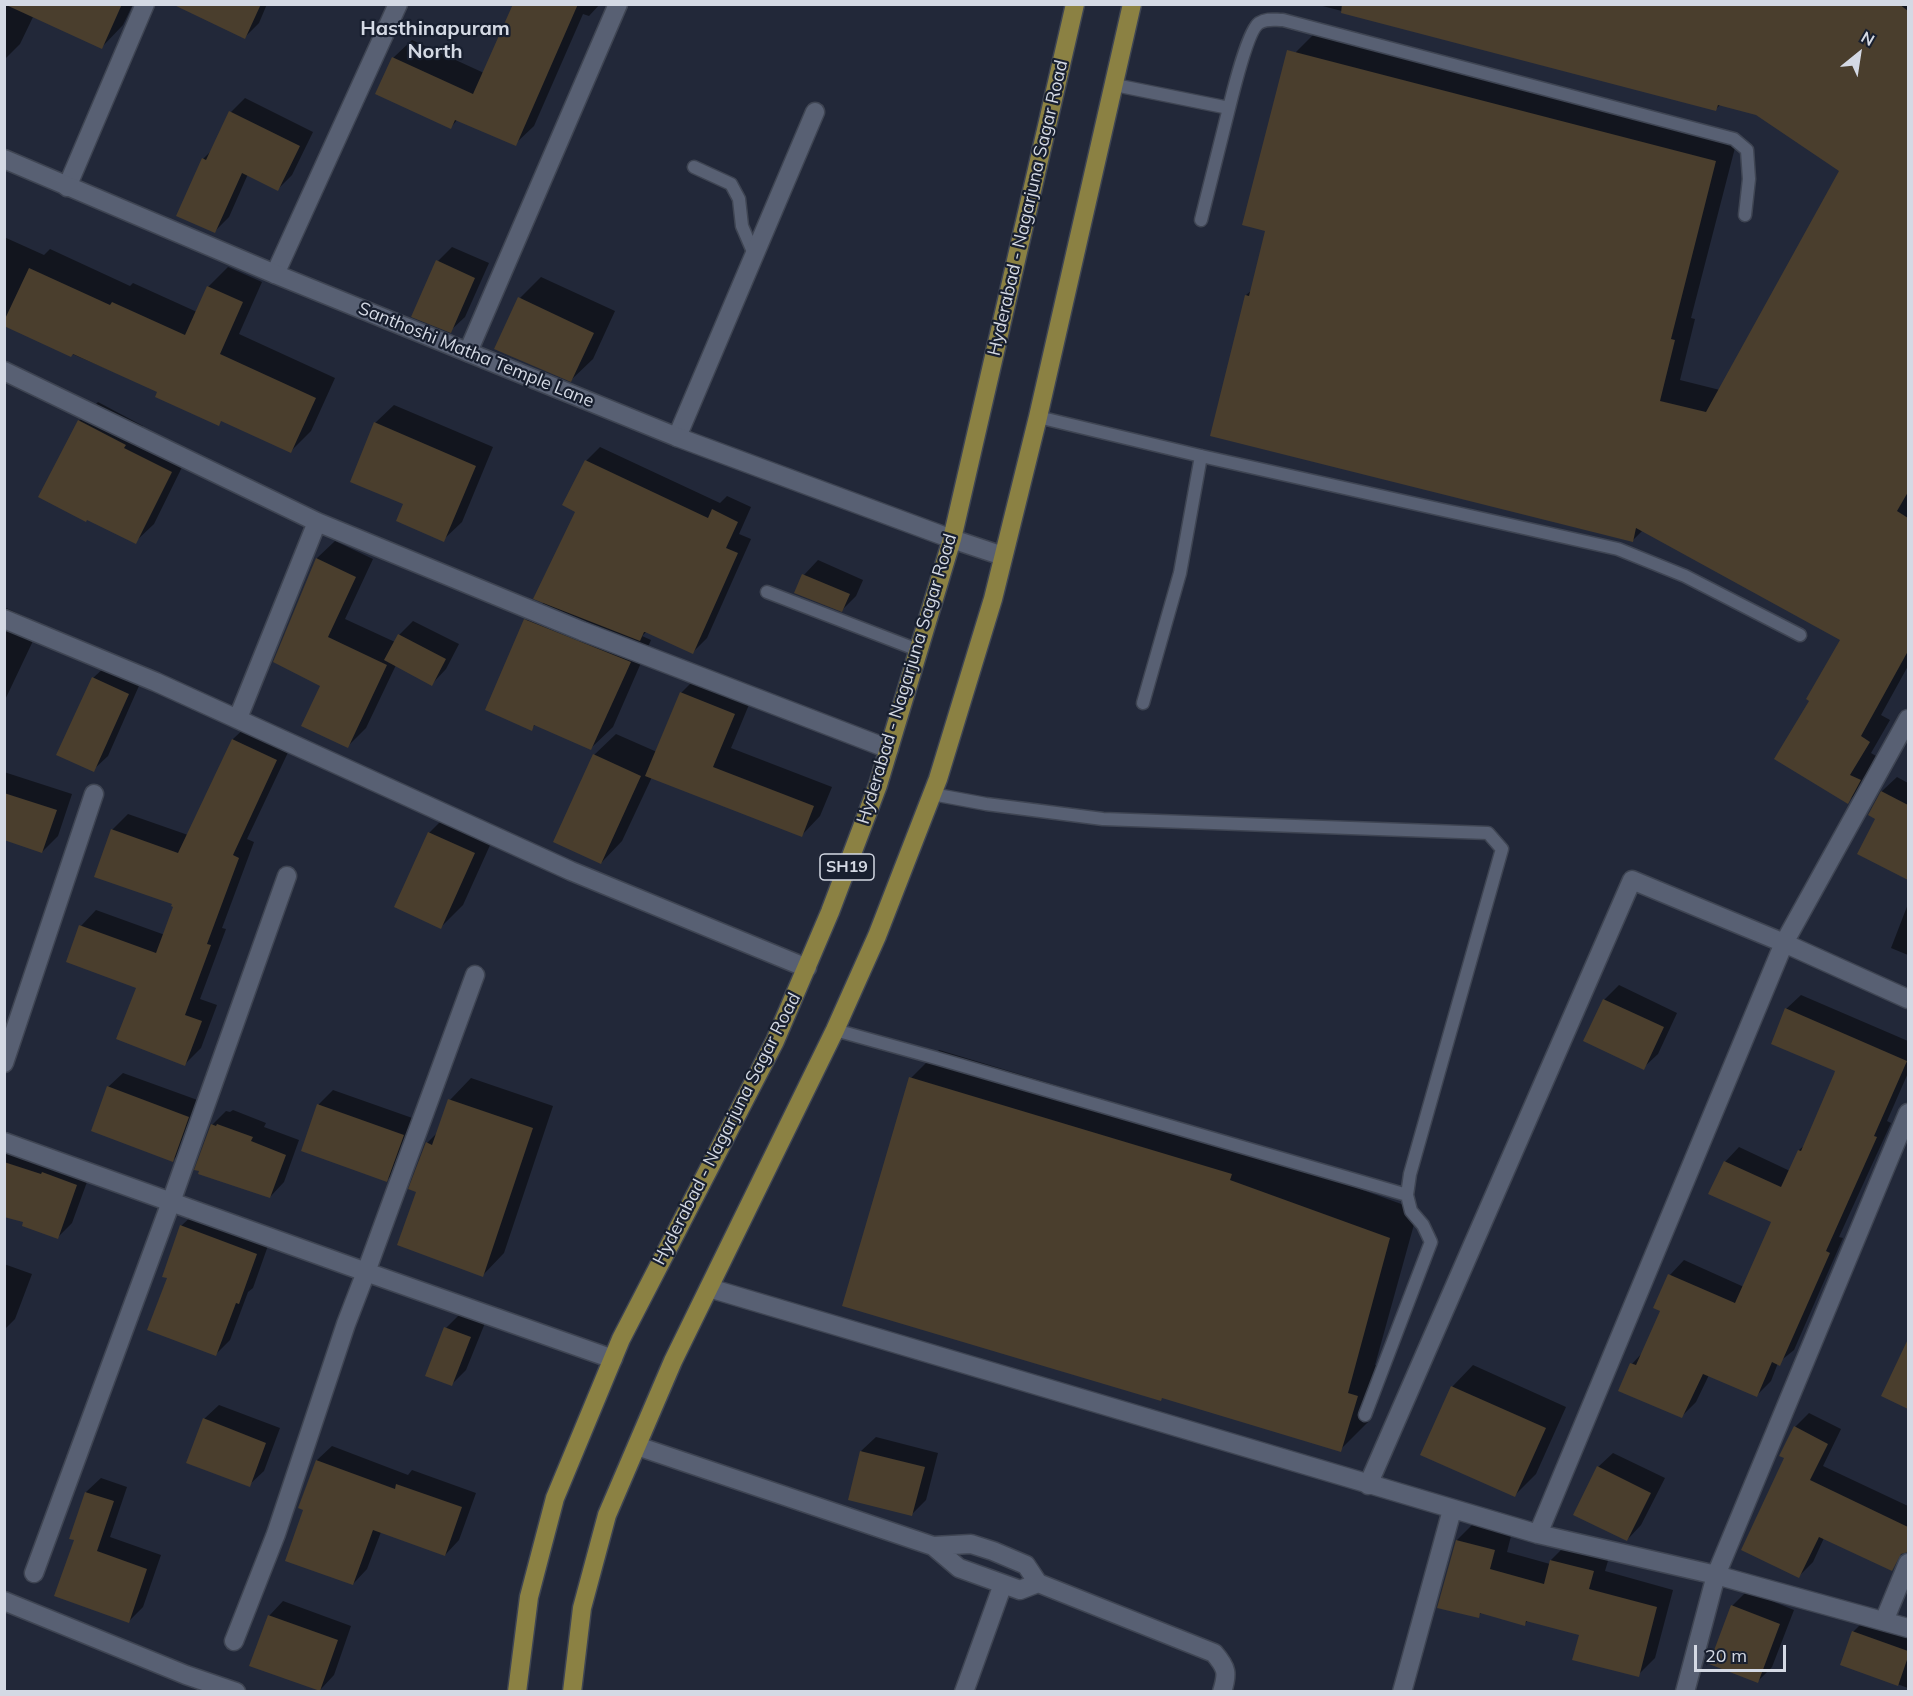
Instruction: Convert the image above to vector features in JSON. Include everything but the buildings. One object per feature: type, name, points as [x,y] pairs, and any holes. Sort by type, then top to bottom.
[{"type":"main road","name":"Hyderabad - Nagarjuna Sagar Road","points":[[517,1692],[529,1597],[555,1498],[626,1329],[775,1041],[830,912],[889,749],[952,539],[1075,4]]},
{"type":"main road","name":"SH19","points":[[572,1692],[582,1608],[607,1515],[673,1361],[835,1030],[877,936],[932,794],[993,599],[1038,417],[1132,4]]},
{"type":"street","points":[[67,187],[146,4]]},
{"type":"street","points":[[275,274],[398,4]]},
{"type":"street","points":[[468,352],[618,4]]},
{"type":"street","points":[[677,437],[815,112]]},
{"type":"street","name":"Santhoshi Matha Temple Lane","points":[[4,159],[275,274],[677,437],[1003,556]]},
{"type":"street","points":[[4,371],[317,522],[582,631],[889,749]]},
{"type":"street","points":[[238,718],[317,522]]},
{"type":"street","points":[[4,619],[238,718],[517,848],[807,968]]},
{"type":"street","points":[[1538,1534],[1784,944],[1908,719]]},
{"type":"street","points":[[4,1063],[94,794]]},
{"type":"street","points":[[34,1573],[171,1202],[287,876]]},
{"type":"street","points":[[1368,1485],[1632,880],[1908,999]]},
{"type":"street","points":[[234,1641],[276,1534],[346,1324],[475,975]]},
{"type":"street","points":[[1685,1692],[1716,1575],[1908,1113]]},
{"type":"street","points":[[4,1142],[613,1359]]},
{"type":"street","points":[[709,1288],[1452,1510],[1538,1534],[1716,1575],[1908,1628]]},
{"type":"street","points":[[637,1446],[933,1546],[959,1568],[1020,1590],[1038,1583]]},
{"type":"street","points":[[1402,1692],[1452,1510]]},
{"type":"street","points":[[933,1546],[970,1544],[993,1551],[1026,1566],[1038,1583],[1214,1653],[1225,1665],[1226,1679],[1222,1692]]},
{"type":"street","points":[[1884,1621],[1908,1563]]},
{"type":"street","points":[[964,1692],[1003,1584]]},
{"type":"street","points":[[4,1601],[184,1683],[236,1692]]},
{"type":"lane","points":[[1201,220],[1228,108],[1250,36],[1257,24],[1267,20],[1283,20],[1734,139],[1747,150],[1749,179],[1745,215]]},
{"type":"lane","points":[[1115,85],[1228,108]]},
{"type":"lane","points":[[694,167],[731,184],[739,199],[742,226],[754,254]]},
{"type":"lane","points":[[1038,417],[1201,456],[1618,549],[1685,576],[1800,635]]},
{"type":"lane","points":[[1143,703],[1180,573],[1201,456]]},
{"type":"lane","points":[[767,592],[918,650]]},
{"type":"lane","points":[[932,794],[986,804],[1102,819],[1488,833],[1502,849],[1410,1174],[1407,1195],[1411,1211],[1423,1225],[1431,1242],[1365,1415]]},
{"type":"lane","points":[[835,1030],[1407,1195]]},
{"type":"district","name":"Hasthinapuram North","points":[[435,40]]}]
